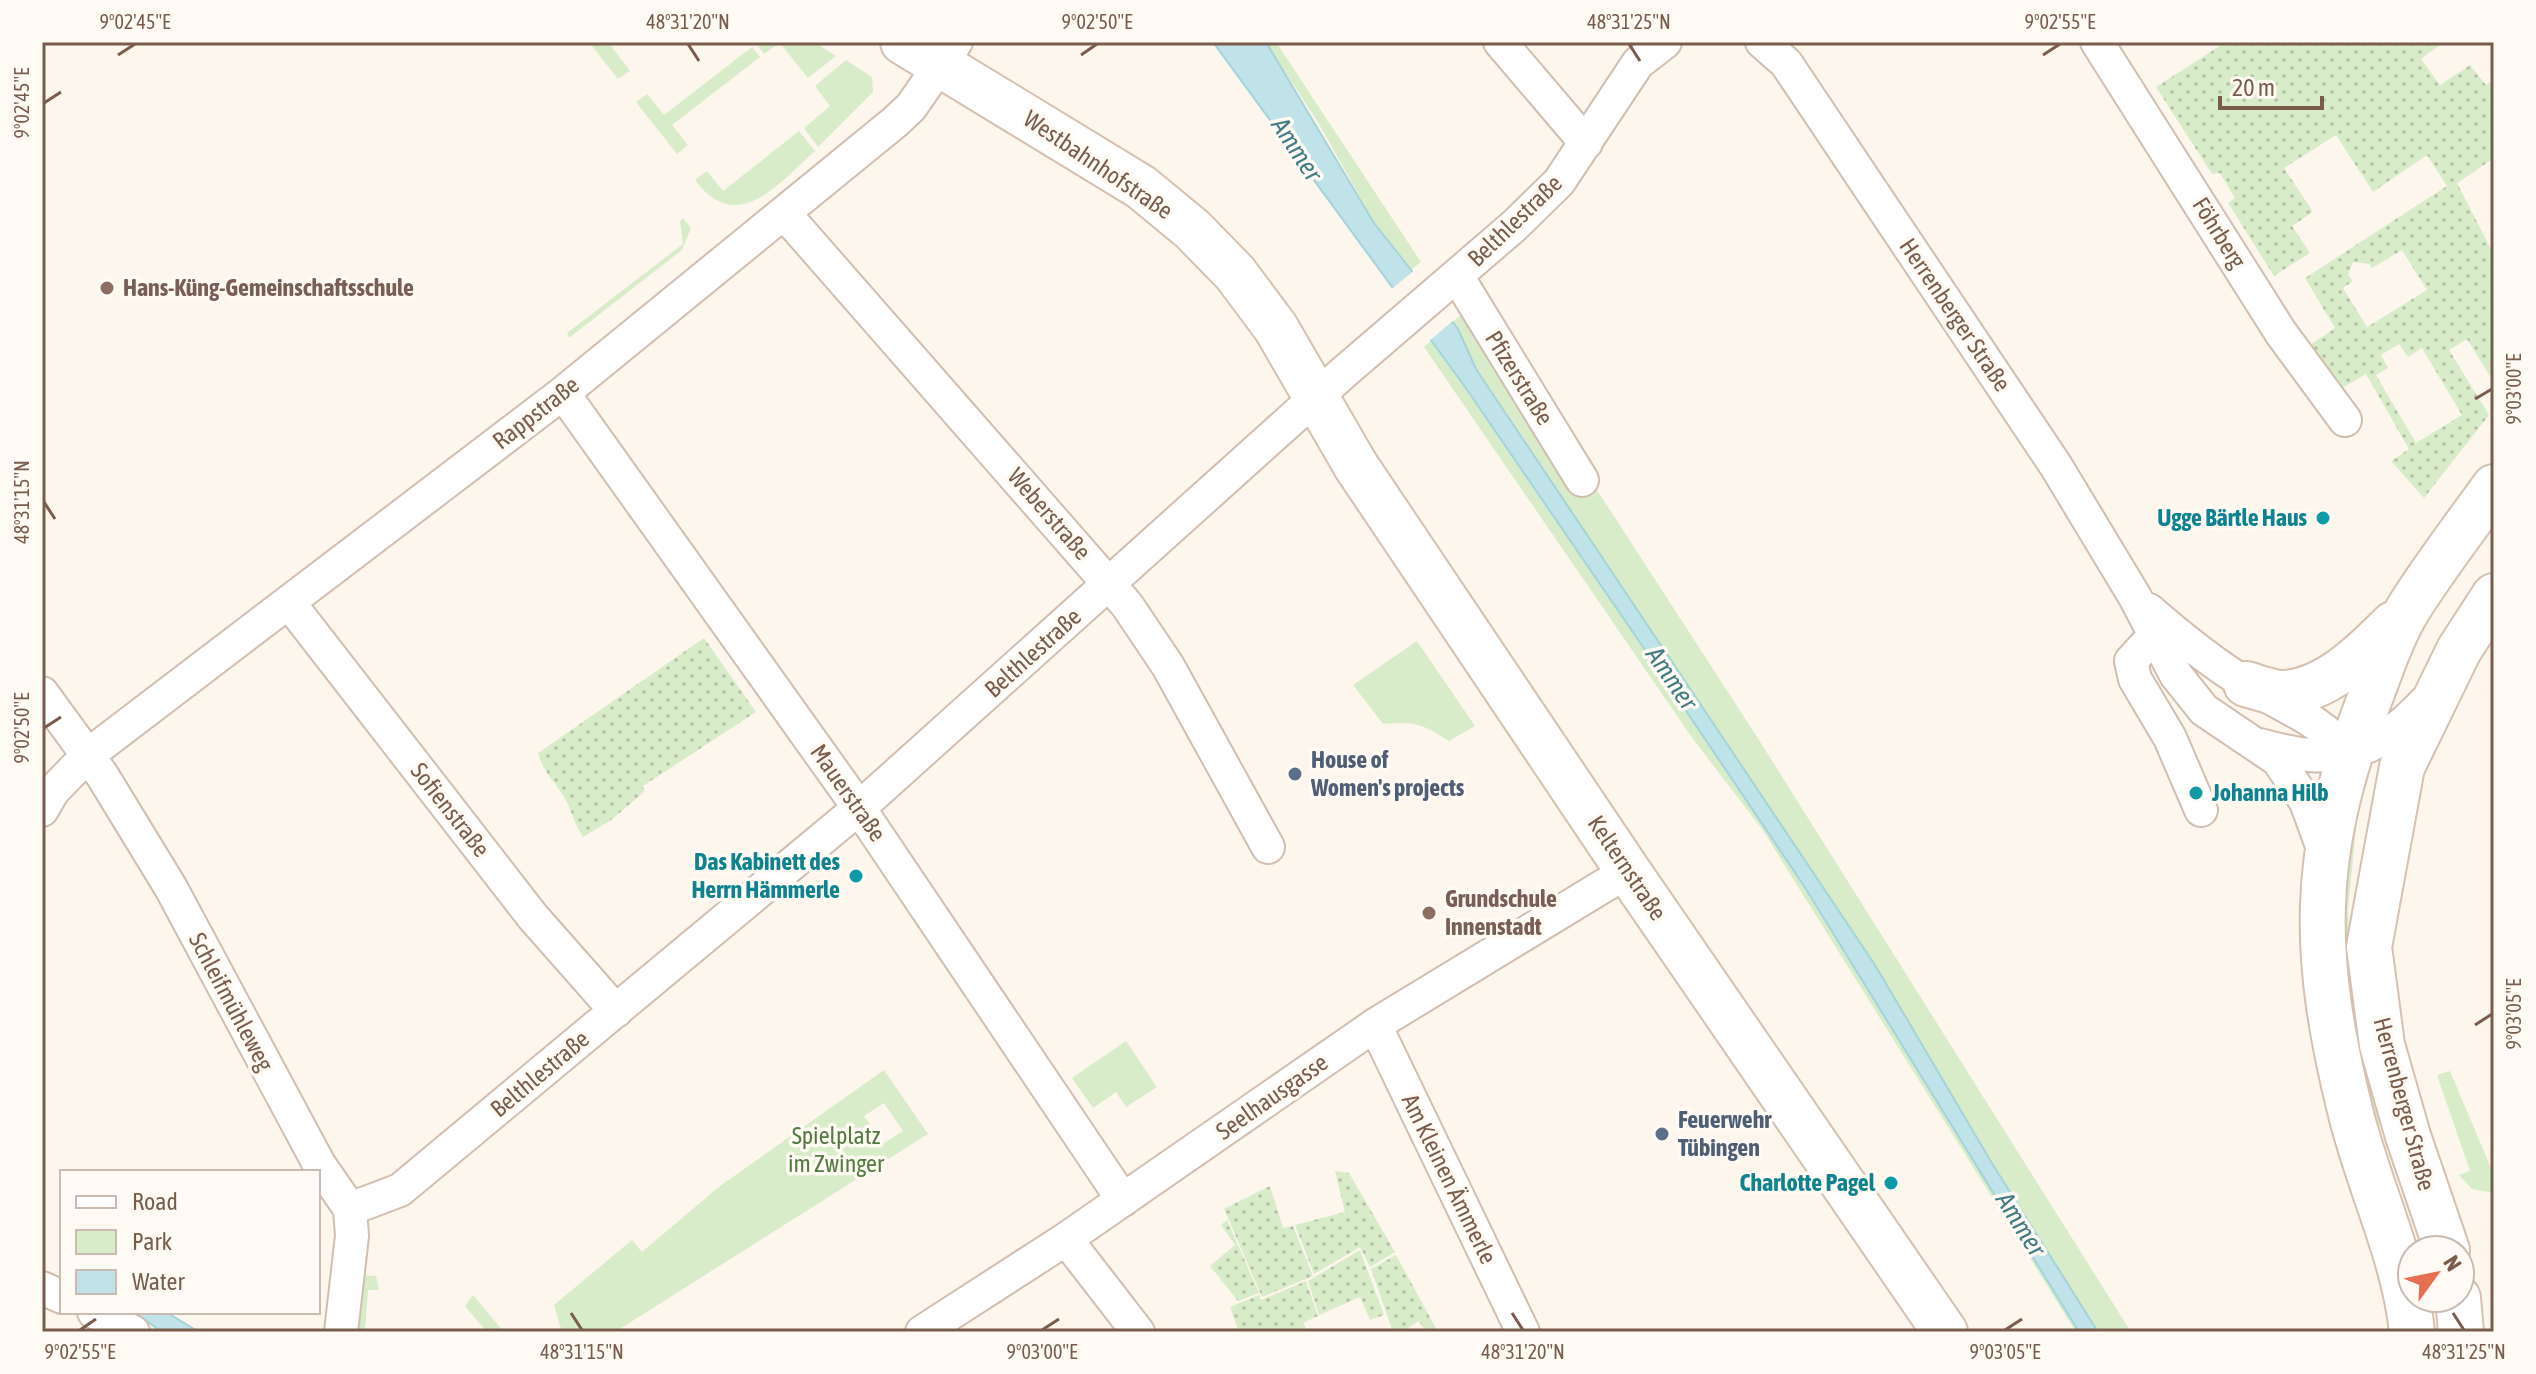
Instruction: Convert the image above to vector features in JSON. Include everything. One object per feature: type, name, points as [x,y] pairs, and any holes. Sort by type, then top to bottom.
[{"type":"street","name":"Westbahnhofstraße","points":[[903,42],[949,53],[1141,187],[1192,229],[1235,273],[1265,311],[1317,400]]},
{"type":"street","points":[[1500,42],[1586,143]]},
{"type":"street","name":"Belthlestraße","points":[[350,1209],[400,1190],[859,808],[1559,182],[1638,63],[1665,42]]},
{"type":"street","name":"Herrenberger Straße","points":[[1762,42],[1786,63],[2030,426],[2135,597],[2176,675],[2204,710],[2260,745],[2297,785],[2315,822],[2325,854]]},
{"type":"street","name":"Föhrberg","points":[[2097,42],[2281,333],[2345,420]]},
{"type":"street","name":"Rappstraße","points":[[42,810],[53,791],[88,755],[563,393],[784,213],[911,107],[949,53]]},
{"type":"street","name":"Weberstraße","points":[[784,213],[1110,583],[1168,666],[1268,847]]},
{"type":"street","name":"Pfizerstraße","points":[[1449,282],[1582,480]]},
{"type":"street","name":"Mauerstraße","points":[[563,393],[859,808],[1123,1200]]},
{"type":"street","name":"Kelternstraße","points":[[1317,400],[1356,466],[1628,871],[1945,1332]]},
{"type":"street","points":[[2246,684],[2283,693],[2325,680],[2355,662],[2409,608],[2494,487]]},
{"type":"street","name":"Herrenberger Straße","points":[[2442,1234],[2408,1136],[2382,1045],[2369,947],[2402,767],[2443,682],[2494,596]]},
{"type":"street","name":"Herrenberger Straße","points":[[2135,597],[2196,651],[2317,725],[2338,740],[2349,755],[2325,854],[2322,967],[2332,1033],[2351,1115],[2402,1270],[2412,1332]]},
{"type":"street","name":"Sofienstraße","points":[[290,604],[533,917],[616,1011]]},
{"type":"street","points":[[2369,947],[2359,847],[2363,782],[2349,755],[2409,608]]},
{"type":"street","points":[[2154,636],[2131,661],[2135,679],[2170,738],[2201,810]]},
{"type":"street","name":"Herrenberger Straße","points":[[2260,745],[2325,758],[2349,755],[2395,732],[2443,682]]},
{"type":"street","name":"Schleifmühleweg","points":[[42,693],[88,755],[171,888],[326,1175],[350,1209]]},
{"type":"street","name":"Seelhausgasse","points":[[922,1332],[1066,1239],[1375,1025],[1628,871]]},
{"type":"street","name":"Am Kleinen Ämmerle","points":[[1375,1025],[1516,1329]]},
{"type":"street","points":[[341,1332],[352,1236],[350,1209]]},
{"type":"street","points":[[1066,1239],[1138,1332]]},
{"type":"street","points":[[98,1314],[133,1332]]},
{"type":"green space","points":[[589,42],[608,42],[630,71],[618,79]]},
{"type":"green space","points":[[755,42],[814,42],[836,56],[808,78],[780,43],[764,54]]},
{"type":"green space","points":[[1266,42],[1276,42],[1421,262],[1412,269],[1374,222],[1319,124]]},
{"type":"green space","points":[[2226,42],[2444,42],[2421,59],[2440,85],[2470,65],[2486,85],[2494,79],[2494,158],[2457,183],[2494,255],[2494,383],[2467,339],[2449,350],[2489,415],[2424,498],[2391,461],[2409,449],[2366,374],[2337,391],[2307,347],[2335,328],[2305,278],[2447,186],[2427,155],[2373,192],[2336,135],[2284,168],[2313,212],[2292,226],[2310,253],[2274,276],[2228,203],[2235,198],[2220,173],[2212,174],[2156,87]],"holes":[[[2402,250],[2427,290],[2367,327],[2343,288],[2353,281],[2348,275],[2353,262],[2369,264],[2372,268]],[[2399,344],[2408,357],[2422,348],[2462,415],[2416,443],[2376,375],[2388,368],[2381,355]]]},
{"type":"green space","points":[[752,47],[760,57],[672,125],[688,145],[677,154],[636,102],[647,94],[664,115]]},
{"type":"green space","points":[[846,60],[872,77],[873,92],[818,147],[804,128],[830,106],[815,86]]},
{"type":"green space","points":[[799,131],[815,151],[757,199],[742,204],[726,204],[711,196],[695,180],[707,171],[723,191]]},
{"type":"green space","points":[[683,218],[691,228],[682,250],[569,338],[567,333],[683,244],[680,221]]},
{"type":"green space","points":[[1463,313],[1586,473],[1759,740],[2131,1332],[2076,1332],[1762,829],[1693,739],[1424,347]]},
{"type":"green space","points":[[704,638],[756,712],[643,786],[644,792],[610,821],[583,837],[567,802],[544,768],[538,753]]},
{"type":"green space","points":[[1417,641],[1475,726],[1449,741],[1418,725],[1383,724],[1353,685]]},
{"type":"green space","points":[[2358,808],[2348,910],[2353,1023],[2395,1163],[2357,1073],[2338,909]]},
{"type":"green space","points":[[1126,1041],[1157,1087],[1126,1107],[1116,1092],[1093,1108],[1072,1078]]},
{"type":"green space","name":"Spielplatz im Zwinger","points":[[884,1070],[928,1134],[615,1332],[562,1332],[554,1305],[632,1240],[642,1252],[720,1186]],"holes":[[[884,1103],[903,1131],[884,1143],[864,1116]]]},
{"type":"green space","points":[[2450,1071],[2494,1175],[2494,1193],[2472,1189],[2459,1175],[2470,1171],[2437,1075]]},
{"type":"green space","points":[[1335,1171],[1349,1173],[1395,1252],[1370,1267],[1360,1247],[1314,1274],[1295,1225],[1345,1212]]},
{"type":"green space","points":[[1270,1186],[1283,1228],[1293,1226],[1313,1276],[1262,1297],[1224,1209]]},
{"type":"green space","points":[[1227,1220],[1259,1293],[1238,1301],[1210,1266],[1235,1245],[1221,1225]]},
{"type":"green space","points":[[1360,1250],[1384,1315],[1370,1320],[1360,1297],[1319,1315],[1308,1281]]},
{"type":"green space","points":[[1396,1255],[1438,1332],[1426,1332],[1419,1321],[1402,1332],[1393,1332],[1371,1269]]},
{"type":"green space","points":[[363,1275],[376,1276],[379,1290],[368,1290],[365,1331],[359,1331]]},
{"type":"green space","points":[[1306,1281],[1318,1316],[1303,1323],[1308,1332],[1239,1332],[1230,1307],[1259,1295],[1261,1300]]},
{"type":"green space","points":[[473,1295],[504,1332],[487,1332],[465,1306]]},
{"type":"water","name":"Ammer","points":[[1213,42],[1266,42],[1374,223],[1458,329],[1476,369],[1875,965],[1993,1165],[2098,1332],[2079,1332],[1804,886],[1463,384]]},
{"type":"water","points":[[137,1314],[169,1314],[199,1332],[162,1332]]},
{"type":"pier","points":[[1416,269],[1455,319],[1427,343],[1388,292]]},
{"type":"place","name":"Hans-Küng-Gemeinschaftsschule","points":[[107,288]]},
{"type":"place","name":"Ugge Bärtle Haus","points":[[2323,518]]},
{"type":"place","name":"House of Women's projects","points":[[1295,774]]},
{"type":"place","name":"Johanna Hilb","points":[[2196,793]]},
{"type":"place","name":"Das Kabinett des Herrn Hämmerle","points":[[856,876]]},
{"type":"place","name":"Grundschule Innenstadt","points":[[1429,913]]},
{"type":"place","name":"Feuerwehr Tübingen","points":[[1662,1134]]},
{"type":"place","name":"Charlotte Pagel","points":[[1891,1183]]}]
